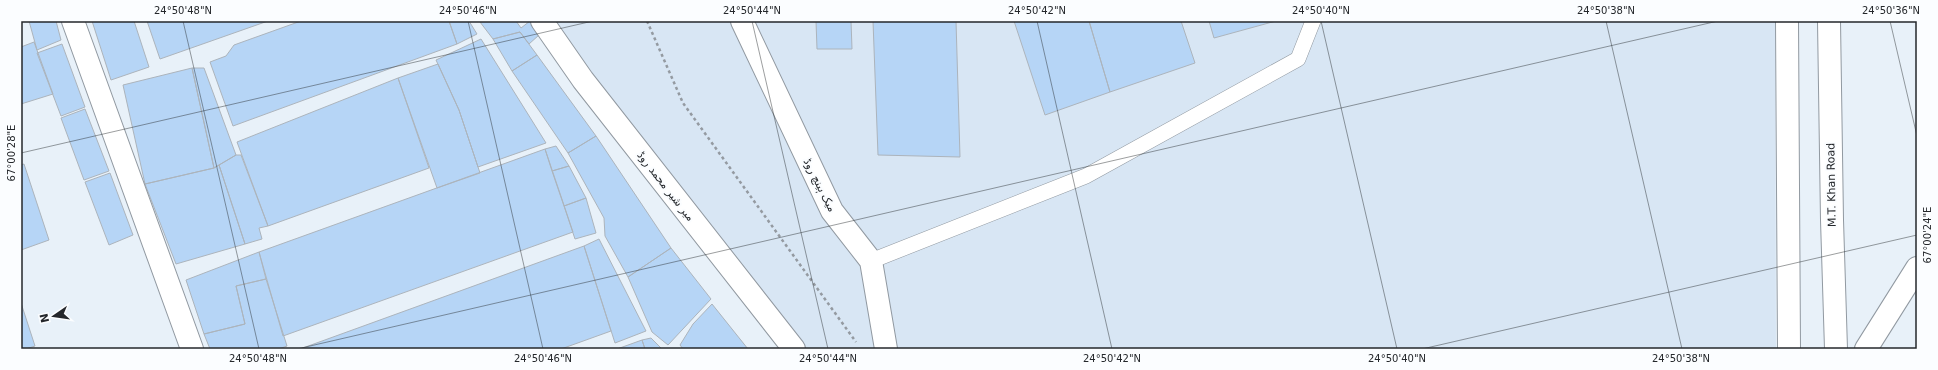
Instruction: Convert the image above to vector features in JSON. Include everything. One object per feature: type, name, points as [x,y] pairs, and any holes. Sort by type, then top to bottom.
[{"type":"main road","points":[[73,21],[192,349]]},
{"type":"main road","name":"میر شیر محمد روڈ","points":[[542,21],[583,80],[794,349]]},
{"type":"main road","name":"میک ہینچ روڈ","points":[[742,21],[832,211],[871,261],[886,349]]},
{"type":"main road","points":[[1787,21],[1789,349]]},
{"type":"main road","name":"M.T. Khan Road","points":[[1829,21],[1832,220],[1836,349]]},
{"type":"main road","points":[[1866,349],[1917,268]]},
{"type":"lane","points":[[871,261],[1086,176],[1298,59],[1313,21]]},
{"type":"path","points":[[647,21],[683,102],[856,343]]},
{"type":"shaded area","points":[[542,21],[1775,21],[1776,349],[793,349]]},
{"type":"building","points":[[29,21],[56,21],[61,40],[37,50]]},
{"type":"building","points":[[92,21],[134,21],[149,67],[111,80]]},
{"type":"building","points":[[147,21],[268,21],[160,59]]},
{"type":"building","points":[[301,21],[449,21],[457,44],[233,126],[210,62],[226,56],[234,45]]},
{"type":"building","points":[[449,21],[469,21],[477,34],[457,44]]},
{"type":"building","points":[[516,21],[521,28],[530,21],[539,35],[529,44],[520,32],[493,39],[480,22]]},
{"type":"building","points":[[816,21],[851,21],[852,49],[817,49]]},
{"type":"building","points":[[873,21],[956,21],[960,157],[878,155]]},
{"type":"building","points":[[1014,21],[1089,21],[1110,92],[1045,115]]},
{"type":"building","points":[[1089,21],[1181,21],[1195,63],[1110,92]]},
{"type":"building","points":[[1209,21],[1276,21],[1214,38]]},
{"type":"building","points":[[520,32],[537,55],[512,71],[493,39]]},
{"type":"building","points":[[481,39],[546,143],[478,167],[459,110],[436,60]]},
{"type":"building","points":[[34,42],[53,94],[21,104],[21,47]]},
{"type":"building","points":[[62,44],[85,107],[61,116],[37,53]]},
{"type":"building","points":[[537,55],[596,136],[568,153],[512,71]]},
{"type":"building","points":[[438,64],[459,110],[480,173],[437,188],[398,78]]},
{"type":"building","points":[[192,68],[214,168],[145,184],[123,85]]},
{"type":"building","points":[[192,68],[204,68],[236,155],[214,168]]},
{"type":"building","points":[[398,78],[429,168],[268,226],[237,142]]},
{"type":"building","points":[[85,109],[109,171],[84,180],[61,118]]},
{"type":"building","points":[[596,136],[671,248],[628,277],[605,236],[604,218],[568,153]]},
{"type":"building","points":[[556,146],[569,166],[552,171],[545,149]]},
{"type":"building","points":[[545,149],[573,232],[283,336],[259,252]]},
{"type":"building","points":[[236,155],[241,155],[268,226],[259,228],[262,239],[245,244],[219,165]]},
{"type":"building","points":[[24,164],[49,240],[21,250],[21,165]]},
{"type":"building","points":[[219,165],[245,244],[176,264],[145,184],[214,168]]},
{"type":"building","points":[[569,166],[586,198],[564,206],[552,171]]},
{"type":"building","points":[[110,173],[133,235],[109,245],[85,182]]},
{"type":"building","points":[[586,198],[596,233],[575,239],[564,206]]},
{"type":"building","points":[[599,239],[646,331],[615,343],[584,246]]},
{"type":"building","points":[[584,246],[611,331],[561,349],[300,349]]},
{"type":"building","points":[[671,248],[711,299],[668,345],[652,332],[628,277]]},
{"type":"building","points":[[259,252],[266,279],[236,286],[245,324],[204,334],[186,280]]},
{"type":"building","points":[[266,279],[287,346],[279,349],[210,349],[204,334],[245,324],[236,286]]},
{"type":"building","points":[[21,303],[35,346],[26,349],[21,349]]},
{"type":"building","points":[[712,304],[748,349],[683,349],[680,345],[693,324]]},
{"type":"building","points":[[651,338],[662,349],[645,349],[642,340]]},
{"type":"building","points":[[642,340],[645,349],[617,349]]}]
